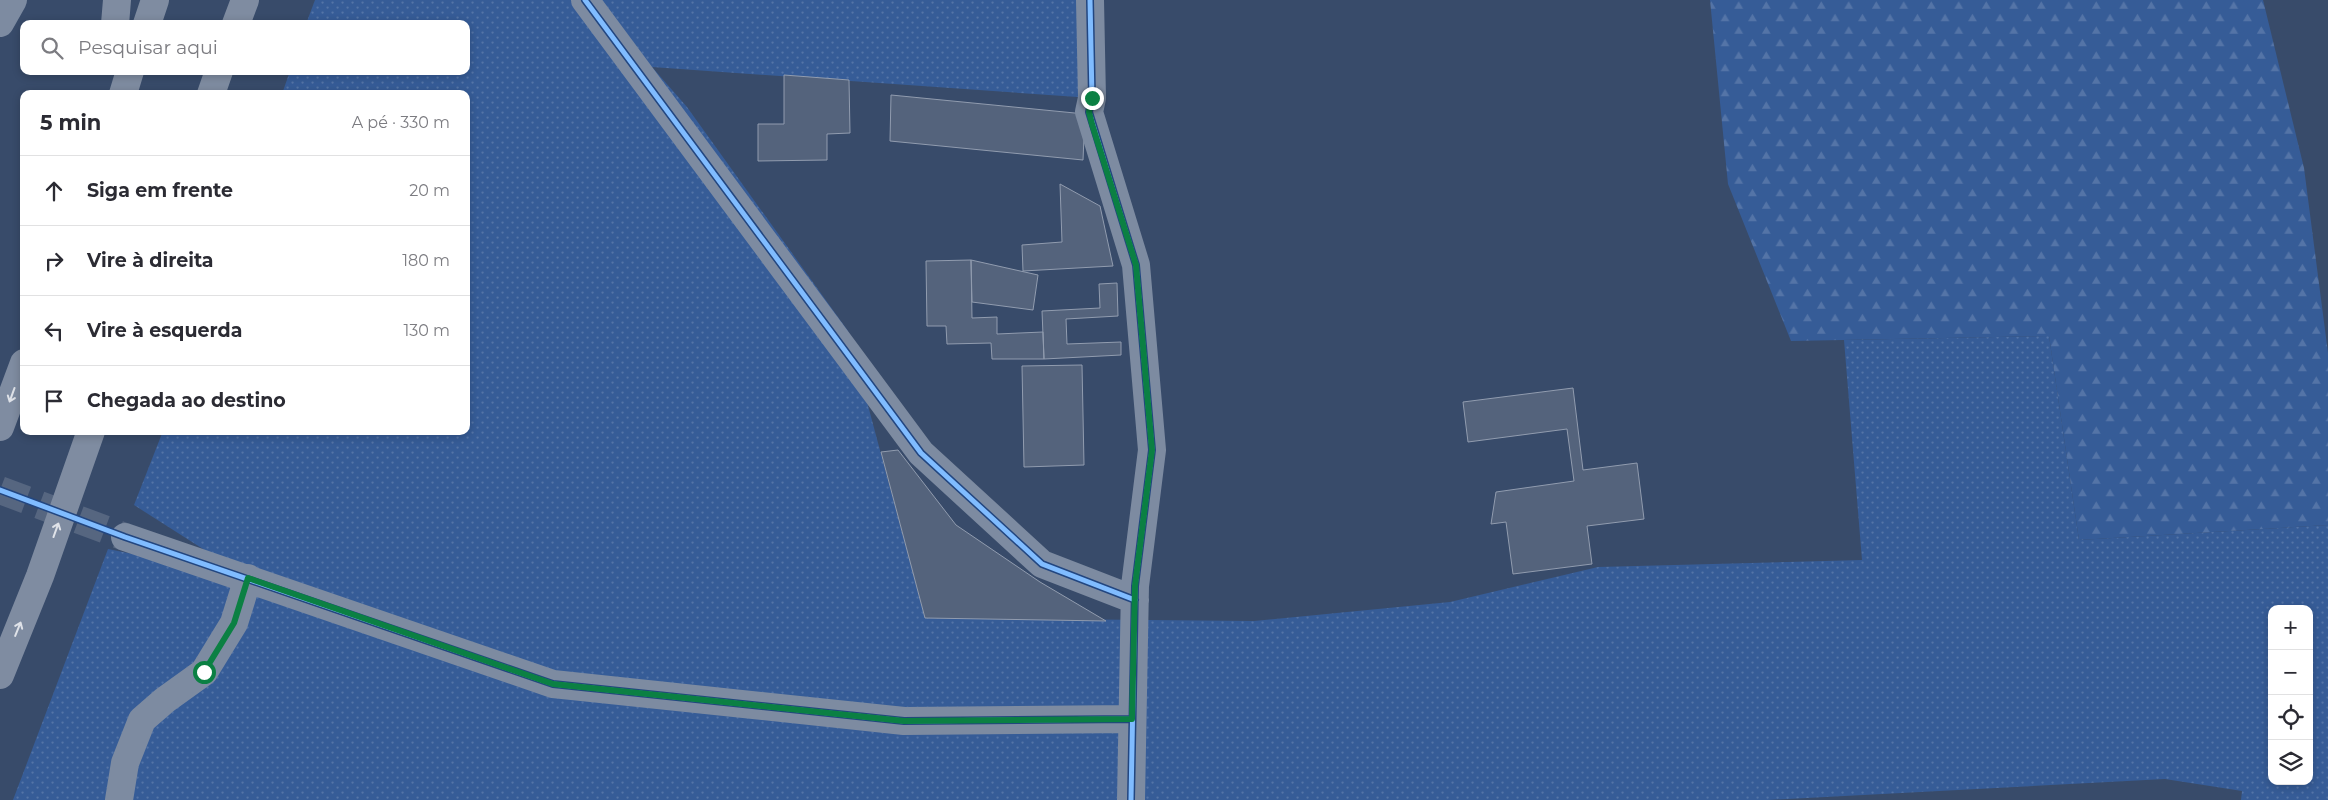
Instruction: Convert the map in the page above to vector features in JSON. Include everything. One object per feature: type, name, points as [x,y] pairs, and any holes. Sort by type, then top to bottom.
[{"type":"highway","points":[[116,20],[117,0]]},
{"type":"highway","points":[[148,20],[155,0]]},
{"type":"highway","points":[[238,20],[245,0]]},
{"type":"highway","points":[[112,90],[113,75]]},
{"type":"highway","points":[[123,90],[129,75]]},
{"type":"highway","points":[[213,90],[219,75]]},
{"type":"highway","points":[[0,427],[20,374]]},
{"type":"highway","points":[[0,675],[40,576],[90,435]]},
{"type":"street","points":[[0,23],[13,0]]},
{"type":"street","points":[[585,0],[921,453],[1042,564],[1135,600]]},
{"type":"street","points":[[1090,0],[1092,98],[1089,112],[1136,265],[1152,450],[1135,600],[1131,800]]},
{"type":"street","points":[[124,537],[553,684],[904,721],[1132,719]]},
{"type":"street","points":[[119,800],[125,764],[142,720],[165,700],[204,672],[234,623],[248,578]]},
{"type":"green space","points":[[315,0],[1090,0],[1092,98],[652,67],[687,107],[848,331],[925,618],[1254,621],[1450,602],[1598,567],[1862,560],[1844,340],[2049,336],[2079,540],[2328,525],[2328,800],[2241,800],[2242,791],[2165,779],[1768,800],[13,800],[108,549],[247,577],[134,505],[161,435],[470,435],[470,90],[283,90],[289,75],[470,75],[470,20],[308,20]]},
{"type":"green space","points":[[1710,0],[2263,0],[2304,168],[2328,353],[2328,525],[2079,540],[2049,336],[1791,341],[1728,184]]},
{"type":"building","points":[[784,75],[849,80],[850,133],[827,134],[827,160],[758,161],[758,124],[784,124]]},
{"type":"building","points":[[891,95],[1085,114],[1083,160],[890,141]]},
{"type":"building","points":[[1060,184],[1100,206],[1113,266],[1023,271],[1022,245],[1062,242]]},
{"type":"building","points":[[971,260],[1038,275],[1033,310],[972,302]]},
{"type":"building","points":[[971,260],[972,318],[997,317],[997,334],[1043,332],[1044,359],[992,359],[991,343],[947,344],[946,326],[927,326],[926,261]]},
{"type":"building","points":[[1117,283],[1118,316],[1066,319],[1067,344],[1121,342],[1121,355],[1044,359],[1042,311],[1100,308],[1099,284]]},
{"type":"building","points":[[1082,365],[1084,465],[1024,467],[1022,366]]},
{"type":"building","points":[[1573,388],[1583,470],[1637,463],[1644,519],[1587,526],[1592,564],[1513,574],[1506,522],[1491,524],[1496,492],[1574,481],[1567,429],[1468,442],[1463,402]]},
{"type":"building","points":[[898,450],[956,525],[1040,582],[1106,621],[925,618],[881,452]]},
{"type":"tunnel","points":[[0,490],[125,537]]},
{"type":"cycle path","points":[[585,0],[921,453],[1042,564],[1135,600]]},
{"type":"cycle path","points":[[1090,0],[1092,98],[1089,112],[1136,265],[1152,450],[1135,586],[1131,800]]},
{"type":"cycle path","points":[[0,490],[125,537],[553,684],[904,721],[1132,719]]},
{"type":"route","points":[[204,672],[234,623],[248,578],[553,684],[904,721],[1132,719],[1135,586],[1152,450],[1136,265],[1092,124],[1089,112],[1092,98]]}]
